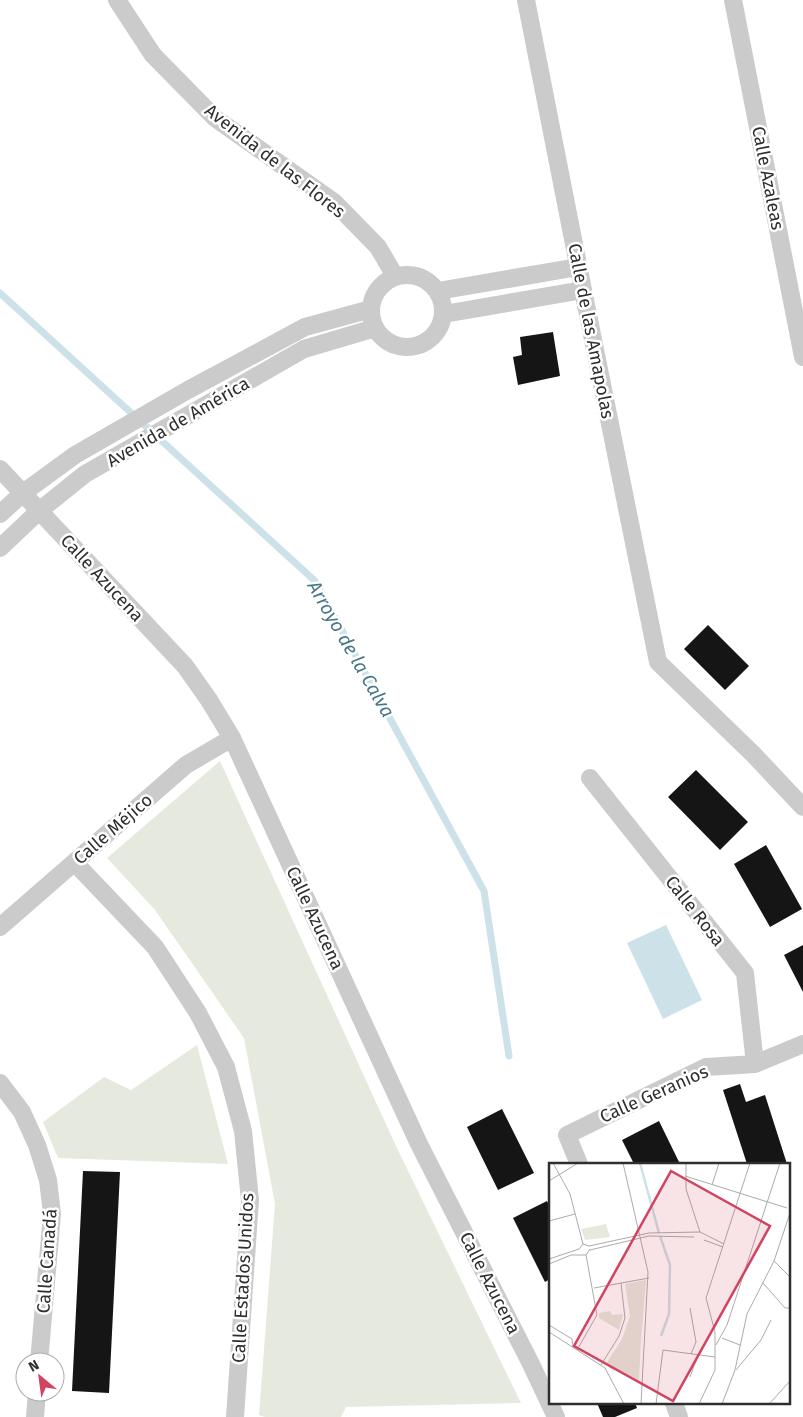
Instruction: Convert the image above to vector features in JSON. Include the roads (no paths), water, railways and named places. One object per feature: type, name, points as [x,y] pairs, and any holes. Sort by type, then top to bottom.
[{"type":"street","name":"Avenida de las Flores","points":[[116,0],[153,55],[215,118],[334,202],[378,247],[395,276]]},
{"type":"street","name":"Calle de las Amapolas","points":[[526,0],[582,290],[658,662],[753,754],[803,807]]},
{"type":"street","name":"Calle Azaleas","points":[[733,0],[803,357]]},
{"type":"street","points":[[438,291],[578,267]]},
{"type":"street","points":[[407,274],[420,276],[430,282],[438,291],[443,303],[444,314],[434,336],[424,343],[413,347],[401,347],[390,343],[375,328],[371,309],[373,298],[378,289],[395,276],[407,274]]},
{"type":"street","points":[[444,314],[582,290]]},
{"type":"street","name":"Avenida de América","points":[[0,514],[23,493],[75,455],[188,390],[305,327],[371,309]]},
{"type":"street","name":"Avenida de América","points":[[0,548],[39,511],[85,474],[304,349],[375,328]]},
{"type":"street","name":"Calle Azucena","points":[[0,469],[185,666],[209,700],[232,738],[419,1144],[549,1402]]},
{"type":"street","name":"Calle Méjico","points":[[0,927],[186,765],[232,738]]},
{"type":"street","name":"Calle Rosa","points":[[590,778],[745,973],[755,1064]]},
{"type":"street","name":"Calle Estados Unidos","points":[[75,863],[155,947],[198,1013],[226,1067],[243,1131],[250,1200],[235,1417]]},
{"type":"street","name":"Calle Geranios","points":[[579,1163],[567,1135],[706,1067],[755,1064],[803,1044]]},
{"type":"street","name":"Calle Canadá","points":[[0,1083],[22,1112],[48,1180],[52,1214],[41,1352]]},
{"type":"street","points":[[35,1417],[36,1402]]},
{"type":"street","name":"Calle Azucena","points":[[550,1404],[556,1417]]},
{"type":"street","points":[[674,1404],[679,1417]]},
{"type":"water","points":[[666,925],[702,1000],[663,1019],[627,943]]},
{"type":"waterway","name":"Arroyo de la Calva","points":[[0,293],[315,581],[484,891],[509,1056]]}]
